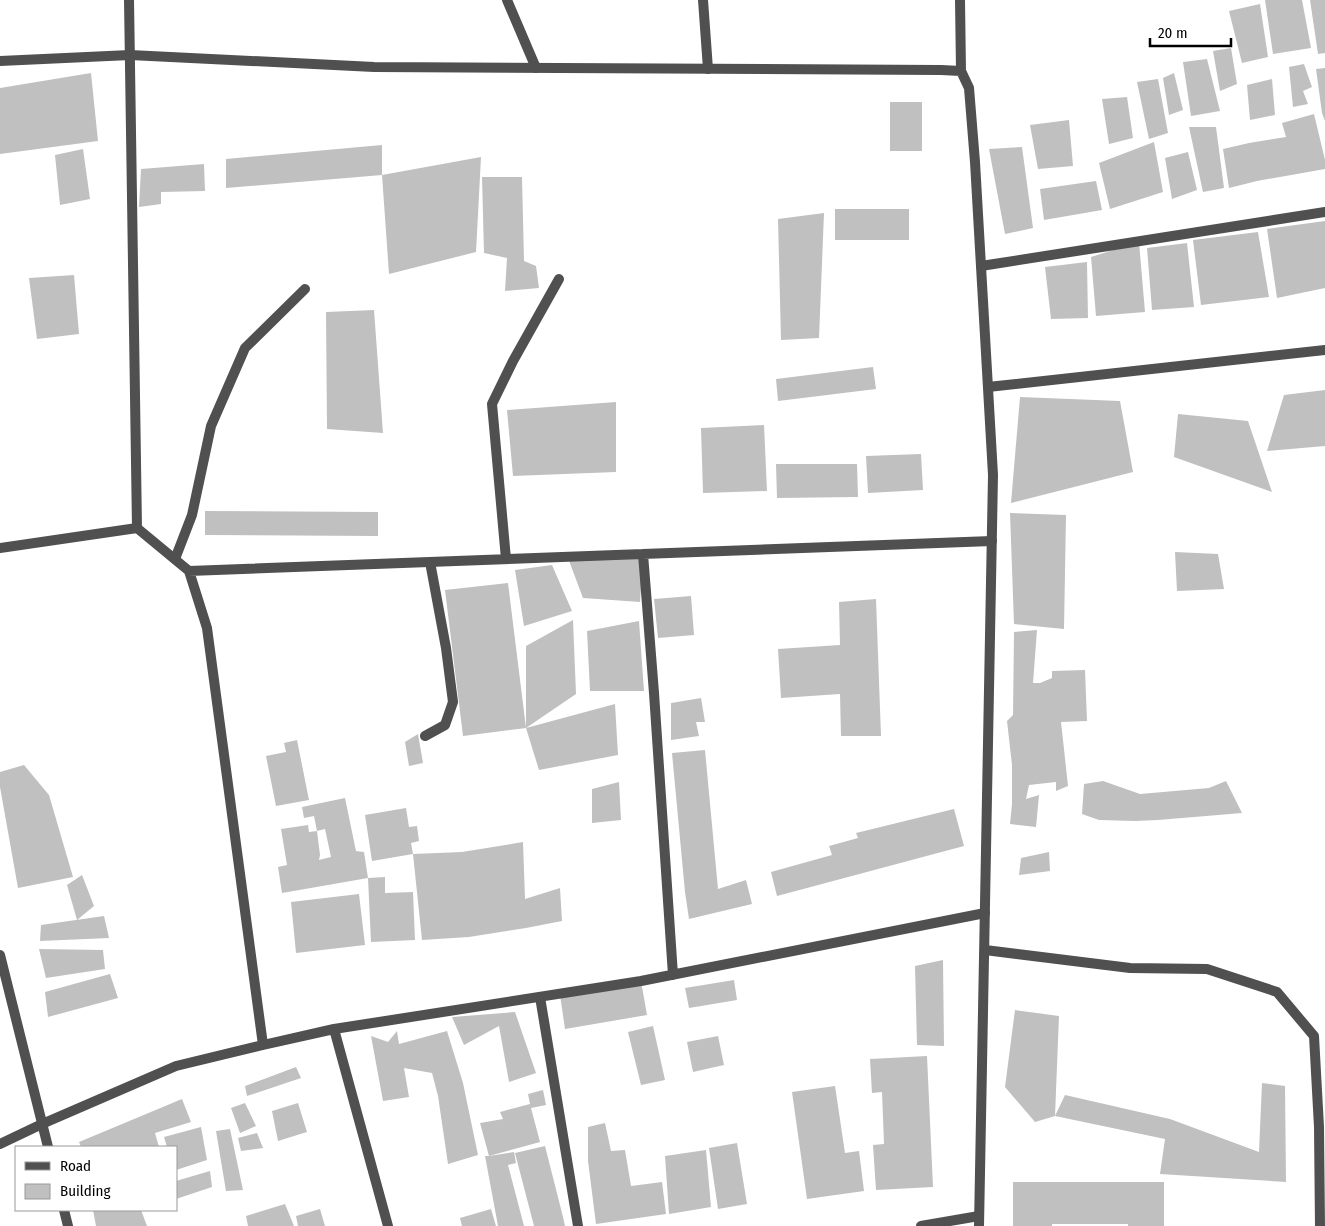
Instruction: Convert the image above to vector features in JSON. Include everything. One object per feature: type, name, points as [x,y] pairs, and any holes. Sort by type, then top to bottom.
[{"type":"street","points":[[129,0],[137,528]]},
{"type":"street","points":[[507,0],[536,68]]},
{"type":"street","points":[[703,0],[708,69]]},
{"type":"street","points":[[921,1226],[979,1221],[993,475],[975,162],[969,88],[961,71],[960,0]]},
{"type":"street","points":[[0,60],[130,55],[374,67],[961,71]]},
{"type":"street","points":[[981,266],[1325,212]]},
{"type":"street","points":[[506,559],[492,404],[513,361],[559,280]]},
{"type":"street","points":[[175,559],[192,515],[211,426],[245,348],[305,289]]},
{"type":"street","points":[[988,387],[1325,350]]},
{"type":"street","points":[[0,548],[137,528],[189,571],[207,628],[263,1045]]},
{"type":"street","points":[[189,571],[992,540]]},
{"type":"street","points":[[643,554],[673,975]]},
{"type":"street","points":[[425,736],[445,725],[453,702],[446,648],[430,562]]},
{"type":"street","points":[[0,1144],[176,1066],[263,1045],[334,1029],[673,975],[985,913]]},
{"type":"street","points":[[984,950],[1130,968],[1207,969],[1277,992],[1314,1036],[1319,1127],[1320,1226]]},
{"type":"street","points":[[0,955],[48,1146]]},
{"type":"street","points":[[540,997],[578,1226]]},
{"type":"street","points":[[334,1029],[388,1226]]},
{"type":"street","points":[[64,1211],[68,1226]]},
{"type":"building","points":[[1265,0],[1302,0],[1311,48],[1273,54]]},
{"type":"building","points":[[1310,0],[1325,0],[1325,53],[1318,54]]},
{"type":"building","points":[[1260,4],[1268,57],[1242,63],[1229,11]]},
{"type":"building","points":[[1231,48],[1237,84],[1220,91],[1213,51]]},
{"type":"building","points":[[1207,59],[1220,111],[1191,116],[1183,62]]},
{"type":"building","points":[[1304,64],[1312,87],[1303,91],[1308,104],[1293,107],[1289,67]]},
{"type":"building","points":[[1325,68],[1325,121],[1322,113],[1316,69]]},
{"type":"building","points":[[91,73],[98,141],[0,154],[0,88]]},
{"type":"building","points":[[1174,73],[1183,110],[1169,115],[1163,78]]},
{"type":"building","points":[[1158,79],[1168,133],[1149,139],[1137,82]]},
{"type":"building","points":[[1272,79],[1275,115],[1250,120],[1247,85]]},
{"type":"building","points":[[1127,97],[1133,138],[1109,144],[1102,99]]},
{"type":"building","points":[[890,102],[922,102],[922,151],[890,151]]},
{"type":"building","points":[[1314,114],[1325,160],[1325,169],[1229,188],[1223,149],[1286,137],[1282,123]]},
{"type":"building","points":[[1069,120],[1073,166],[1038,169],[1030,125]]},
{"type":"building","points":[[1189,127],[1216,127],[1224,188],[1203,192]]},
{"type":"building","points":[[1154,142],[1163,192],[1110,209],[1099,163]]},
{"type":"building","points":[[382,145],[382,175],[226,188],[226,159]]},
{"type":"building","points":[[1022,147],[1033,228],[1005,234],[989,149]]},
{"type":"building","points":[[83,149],[90,199],[60,205],[55,155]]},
{"type":"building","points":[[1188,152],[1197,190],[1172,199],[1165,158]]},
{"type":"building","points":[[481,157],[476,252],[389,274],[382,175]]},
{"type":"building","points":[[204,164],[205,191],[161,192],[161,204],[139,207],[141,169]]},
{"type":"building","points":[[482,177],[522,177],[524,261],[536,266],[539,288],[505,291],[507,258],[484,253]]},
{"type":"building","points":[[1096,181],[1102,210],[1044,220],[1040,189]]},
{"type":"building","points":[[835,209],[909,209],[909,240],[835,240]]},
{"type":"building","points":[[824,213],[819,338],[781,340],[778,219]]},
{"type":"building","points":[[1325,221],[1325,288],[1277,298],[1267,229]]},
{"type":"building","points":[[1258,232],[1269,297],[1201,305],[1193,240]]},
{"type":"building","points":[[1139,242],[1145,312],[1096,316],[1091,257]]},
{"type":"building","points":[[1187,243],[1194,307],[1152,310],[1147,248]]},
{"type":"building","points":[[1087,262],[1088,318],[1051,319],[1045,267]]},
{"type":"building","points":[[74,275],[79,334],[37,339],[29,278]]},
{"type":"building","points":[[374,310],[383,433],[327,429],[326,312]]},
{"type":"building","points":[[873,367],[876,389],[778,401],[776,379]]},
{"type":"building","points":[[1325,390],[1325,446],[1267,451],[1284,395]]},
{"type":"building","points":[[1020,397],[1120,401],[1133,472],[1011,503]]},
{"type":"building","points":[[616,402],[616,472],[513,476],[507,410]]},
{"type":"building","points":[[1178,414],[1248,421],[1272,492],[1174,457]]},
{"type":"building","points":[[764,425],[767,491],[703,493],[701,428]]},
{"type":"building","points":[[921,454],[923,490],[868,493],[866,456]]},
{"type":"building","points":[[776,464],[857,464],[858,497],[777,498]]},
{"type":"building","points":[[205,511],[378,512],[378,536],[205,535]]},
{"type":"building","points":[[1010,513],[1066,515],[1064,629],[1014,624]]},
{"type":"building","points":[[1175,552],[1218,554],[1224,589],[1177,591]]},
{"type":"building","points":[[643,554],[640,602],[583,598],[568,558]]},
{"type":"building","points":[[552,565],[572,611],[524,626],[515,570]]},
{"type":"building","points":[[508,583],[526,728],[463,736],[445,590]]},
{"type":"building","points":[[691,596],[694,635],[658,638],[654,599]]},
{"type":"building","points":[[876,599],[881,736],[841,736],[840,694],[781,698],[778,649],[840,645],[839,602]]},
{"type":"building","points":[[573,620],[576,694],[526,728],[526,646]]},
{"type":"building","points":[[639,621],[644,691],[590,691],[587,631]]},
{"type":"building","points":[[1037,630],[1033,683],[1040,683],[1052,678],[1052,671],[1085,670],[1087,721],[1061,722],[1068,786],[1056,791],[1056,782],[1029,785],[1026,799],[1039,795],[1036,827],[1010,824],[1012,765],[1007,721],[1013,715],[1014,632]]},
{"type":"building","points":[[701,698],[705,722],[696,722],[699,736],[671,740],[671,703]]},
{"type":"building","points":[[615,704],[618,755],[539,770],[526,728]]},
{"type":"building","points":[[418,734],[423,763],[409,766],[405,742]]},
{"type":"building","points":[[297,740],[309,800],[276,806],[266,756],[286,752],[284,743]]},
{"type":"building","points":[[705,750],[718,889],[746,880],[752,904],[689,919],[672,753]]},
{"type":"building","points":[[24,765],[49,795],[73,877],[18,888],[0,787],[0,772]]},
{"type":"building","points":[[1103,781],[1140,794],[1209,788],[1226,781],[1242,813],[1135,821],[1099,820],[1082,814],[1084,784]]},
{"type":"building","points":[[619,782],[621,820],[592,823],[592,789]]},
{"type":"building","points":[[345,798],[356,851],[364,852],[368,878],[282,893],[278,867],[287,865],[281,829],[308,825],[309,832],[317,831],[314,816],[304,818],[302,807]],"holes":[[[325,829],[331,857],[319,860],[317,831]]]},
{"type":"building","points":[[406,808],[409,827],[417,826],[419,841],[411,843],[413,854],[372,861],[365,815]]},
{"type":"building","points":[[954,809],[964,846],[777,896],[771,872],[832,855],[829,846],[858,838],[856,833]]},
{"type":"building","points":[[523,842],[525,899],[560,888],[562,921],[469,937],[422,940],[413,854],[462,852]]},
{"type":"building","points":[[1049,852],[1050,871],[1019,875],[1021,858]]},
{"type":"building","points":[[82,875],[94,906],[77,920],[67,885]]},
{"type":"building","points":[[385,877],[385,893],[413,892],[415,940],[371,942],[368,878]]},
{"type":"building","points":[[359,894],[365,945],[296,953],[291,902]]},
{"type":"building","points":[[104,916],[109,938],[40,941],[41,925]]},
{"type":"building","points":[[39,949],[103,950],[105,969],[46,978]]},
{"type":"building","points":[[943,960],[944,1046],[917,1045],[915,966]]},
{"type":"building","points":[[110,974],[118,998],[48,1017],[45,992]]},
{"type":"building","points":[[734,980],[737,1000],[689,1008],[685,988]]},
{"type":"building","points":[[641,981],[647,1015],[565,1029],[560,995]]},
{"type":"building","points":[[1015,1010],[1059,1016],[1055,1116],[1035,1122],[1005,1087]]},
{"type":"building","points":[[515,1012],[536,1073],[509,1082],[499,1026],[464,1045],[452,1017]]},
{"type":"building","points":[[653,1026],[665,1080],[641,1085],[628,1032]]},
{"type":"building","points":[[397,1031],[399,1044],[447,1031],[463,1083],[478,1155],[448,1164],[438,1096],[432,1073],[404,1068],[409,1097],[383,1101],[371,1036],[388,1042]]},
{"type":"building","points":[[718,1036],[724,1065],[693,1072],[687,1042]]},
{"type":"building","points":[[927,1056],[933,1187],[876,1190],[873,1145],[884,1144],[882,1092],[872,1093],[870,1059]]},
{"type":"building","points":[[296,1067],[301,1078],[247,1096],[245,1086]]},
{"type":"building","points":[[1262,1083],[1285,1086],[1286,1182],[1160,1174],[1165,1139],[1055,1116],[1065,1095],[1170,1119],[1259,1152]]},
{"type":"building","points":[[835,1086],[845,1153],[859,1151],[864,1191],[807,1199],[792,1092]]},
{"type":"building","points":[[543,1090],[546,1105],[531,1108],[540,1142],[489,1156],[480,1123],[503,1119],[500,1112],[530,1104],[528,1094]]},
{"type":"building","points":[[182,1099],[191,1122],[155,1133],[159,1146],[81,1146],[79,1142]]},
{"type":"building","points":[[245,1103],[256,1126],[240,1133],[231,1108]]},
{"type":"building","points":[[298,1103],[307,1132],[278,1141],[272,1111]]},
{"type":"building","points":[[605,1123],[611,1151],[625,1150],[631,1186],[662,1182],[666,1214],[596,1224],[588,1161],[588,1127]]},
{"type":"building","points":[[201,1127],[207,1160],[178,1169],[178,1146],[167,1146],[164,1137]]},
{"type":"building","points":[[230,1129],[243,1190],[226,1191],[216,1131]]},
{"type":"building","points":[[257,1133],[263,1148],[241,1151],[238,1138]]},
{"type":"building","points":[[737,1143],[747,1204],[718,1209],[709,1148]]},
{"type":"building","points":[[545,1146],[565,1226],[534,1226],[515,1153]]},
{"type":"building","points":[[706,1150],[711,1207],[669,1214],[665,1156]]},
{"type":"building","points":[[514,1152],[516,1163],[508,1165],[524,1226],[498,1226],[485,1156]]},
{"type":"building","points":[[210,1171],[212,1187],[178,1198],[178,1180]]},
{"type":"building","points":[[1013,1182],[1164,1182],[1164,1226],[1052,1224],[1052,1226],[1013,1226]]},
{"type":"building","points":[[285,1204],[294,1226],[248,1226],[246,1216]]},
{"type":"building","points":[[320,1209],[325,1226],[298,1226],[296,1216]]},
{"type":"building","points":[[491,1209],[496,1226],[462,1226],[460,1218]]},
{"type":"building","points":[[93,1211],[141,1211],[147,1226],[96,1226]]}]
